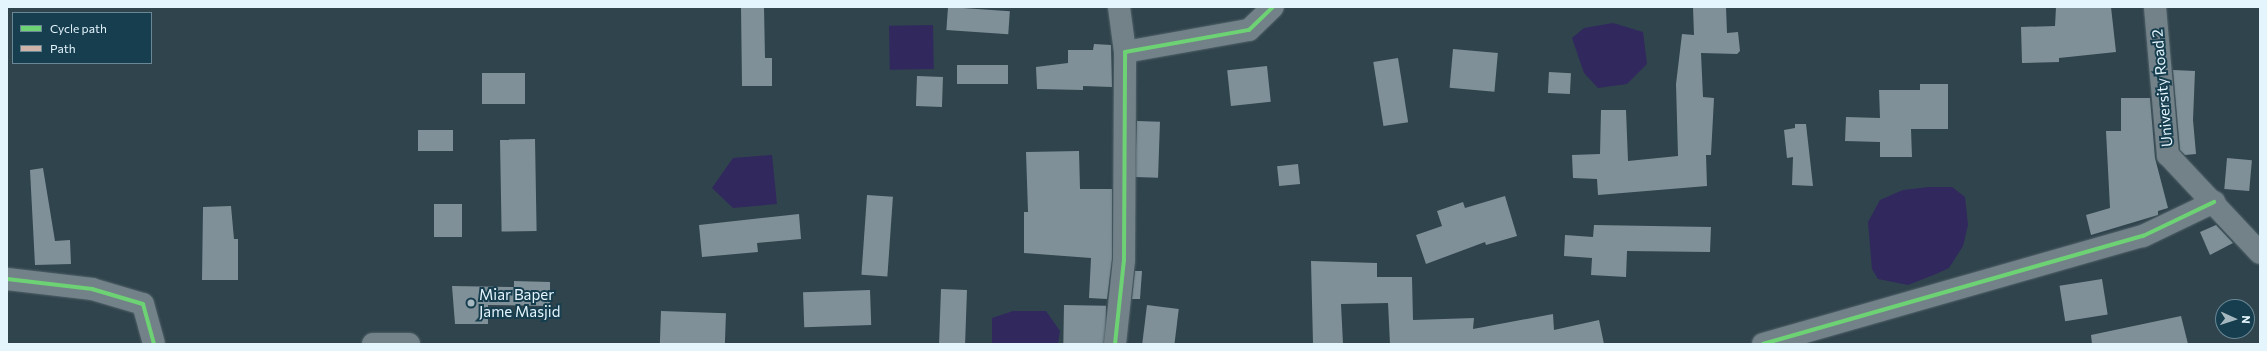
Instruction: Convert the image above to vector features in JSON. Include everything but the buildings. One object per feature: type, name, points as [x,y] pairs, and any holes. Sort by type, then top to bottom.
[{"type":"street","points":[[1115,344],[1124,260],[1125,52],[1119,7]]},
{"type":"street","points":[[1125,52],[1249,30],[1273,7]]},
{"type":"street","name":"University Road 2","points":[[2155,7],[2168,154],[2260,253]]},
{"type":"street","points":[[1764,344],[2143,236],[2214,202]]},
{"type":"street","points":[[7,279],[92,289],[143,304],[154,344]]},
{"type":"street","points":[[373,344],[409,344]]},
{"type":"shaded area","points":[[1613,23],[1643,32],[1647,64],[1627,84],[1598,88],[1584,73],[1572,38],[1584,28]]},
{"type":"shaded area","points":[[933,25],[934,69],[890,70],[889,26]]},
{"type":"shaded area","points":[[772,155],[777,204],[733,208],[712,188],[733,158]]},
{"type":"shaded area","points":[[1929,187],[1952,187],[1965,197],[1968,225],[1963,246],[1949,268],[1908,285],[1878,279],[1872,269],[1868,222],[1880,200],[1903,190]]},
{"type":"shaded area","points":[[1013,311],[1046,311],[1060,331],[1058,344],[992,344],[992,318]]},
{"type":"marked path","points":[[373,344],[409,344]]},
{"type":"cycle path","points":[[1115,344],[1124,260],[1125,52],[1249,30],[1273,7]]},
{"type":"cycle path","points":[[1763,344],[2143,236],[2214,202]]},
{"type":"cycle path","points":[[7,279],[92,289],[143,304],[154,344]]},
{"type":"place","name":"Miar Baper Jame Masjid","points":[[471,303]]}]
